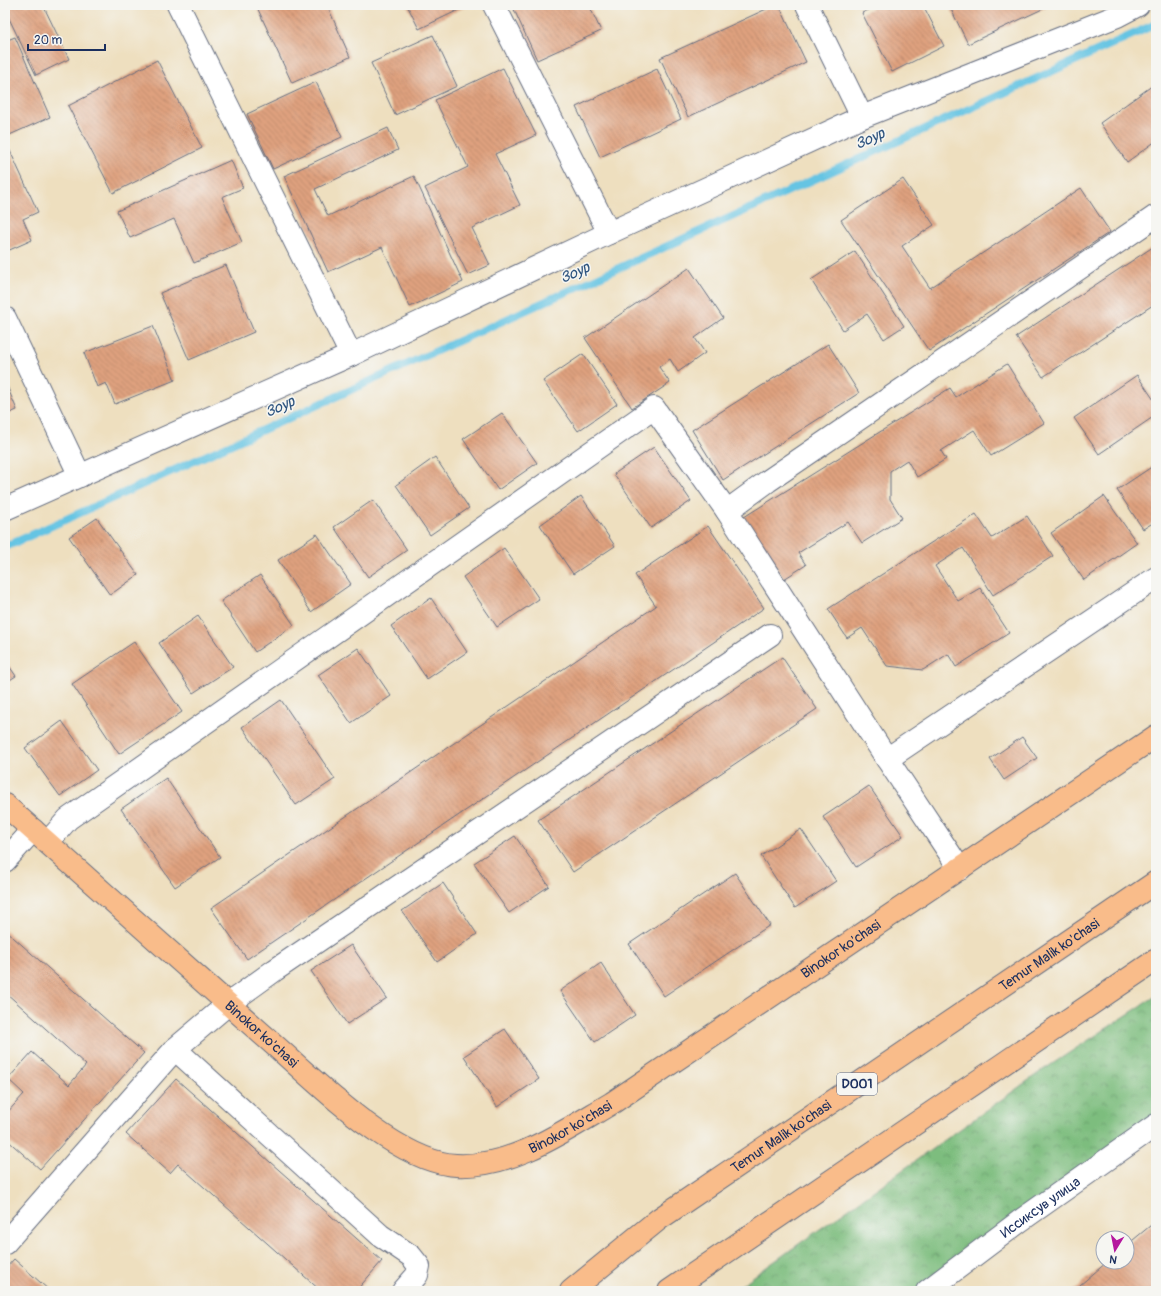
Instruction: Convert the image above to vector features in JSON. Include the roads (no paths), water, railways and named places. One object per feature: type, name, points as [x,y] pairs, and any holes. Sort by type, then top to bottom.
[{"type":"main road","name":"Binokor ko'chasi","points":[[5,805],[228,1004],[344,1105],[384,1136],[412,1151],[456,1166],[499,1160],[547,1140],[612,1103],[1156,736]]},
{"type":"main road","name":"Temur Malik ko'chasi","points":[[571,1291],[659,1219],[1154,888]]},
{"type":"main road","points":[[669,1291],[1156,960]]},
{"type":"street","points":[[178,5],[351,355]]},
{"type":"street","points":[[494,5],[609,233]]},
{"type":"street","points":[[807,5],[862,117]]},
{"type":"street","points":[[5,509],[351,355],[609,233],[862,117],[1114,10],[1138,5]]},
{"type":"street","points":[[727,511],[768,481],[1156,216]]},
{"type":"street","points":[[5,318],[80,476]]},
{"type":"street","points":[[5,861],[40,836],[68,819],[654,408],[727,511],[886,759],[960,869]]},
{"type":"street","points":[[886,759],[1156,578]]},
{"type":"street","points":[[5,1243],[174,1049],[228,1004],[275,970],[770,635]]},
{"type":"street","points":[[174,1049],[380,1235],[411,1256],[419,1266],[417,1275],[403,1291]]},
{"type":"street","name":"Иссиксув улица","points":[[927,1291],[1020,1221],[1156,1125]]},
{"type":"waterway","name":"Зоур","points":[[5,547],[1156,24]]}]
